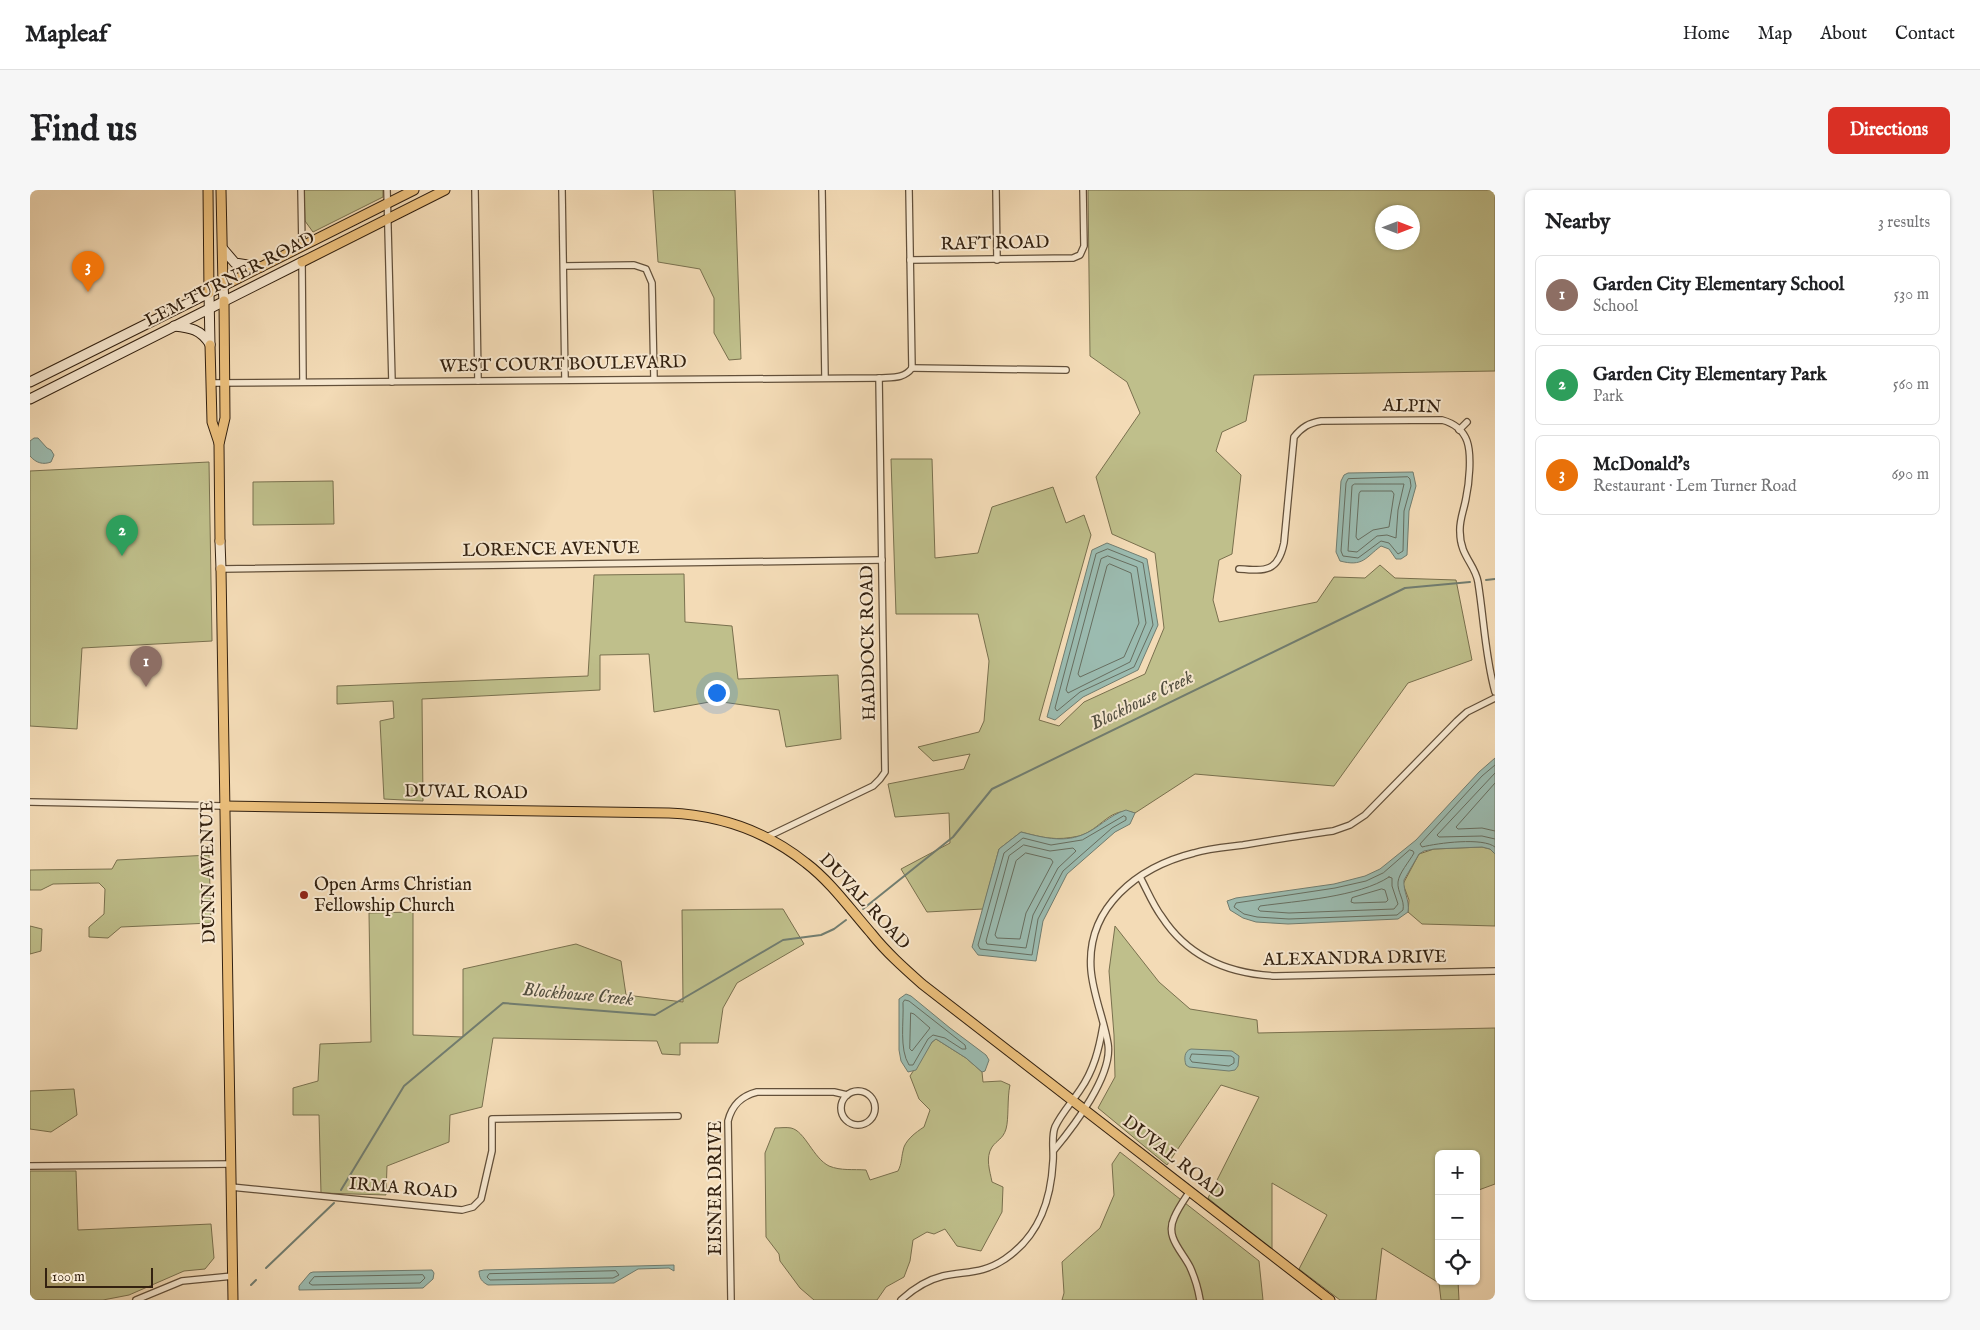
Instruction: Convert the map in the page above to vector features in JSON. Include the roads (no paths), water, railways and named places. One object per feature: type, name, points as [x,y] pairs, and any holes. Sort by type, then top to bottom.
[{"type":"main road","name":"DUNN AVENUE","points":[[208,190],[212,422],[219,444]]},
{"type":"main road","name":"DUNN AVENUE","points":[[221,190],[225,383],[224,418],[219,444],[220,541],[233,1300]]},
{"type":"main road","name":"LEM TURNER ROAD","points":[[30,382],[414,190]]},
{"type":"main road","name":"LEM TURNER ROAD","points":[[30,398],[445,190]]},
{"type":"main road","points":[[223,250],[235,263],[261,267]]},
{"type":"main road","points":[[174,326],[196,329],[204,335],[210,345]]},
{"type":"main road","name":"DUVAL ROAD","points":[[224,806],[684,813],[732,823],[766,837],[791,851],[818,873],[894,959],[922,984],[1330,1300]]},
{"type":"street","points":[[301,190],[302,246]]},
{"type":"street","points":[[387,190],[392,382]]},
{"type":"street","points":[[475,190],[478,381]]},
{"type":"street","points":[[562,190],[565,380]]},
{"type":"street","points":[[822,190],[825,377]]},
{"type":"street","points":[[909,190],[912,368],[1066,370]]},
{"type":"street","points":[[996,190],[997,260]]},
{"type":"street","name":"RAFT ROAD","points":[[910,260],[1073,258],[1080,255],[1084,246],[1083,190]]},
{"type":"street","points":[[302,262],[303,382]]},
{"type":"street","points":[[564,266],[634,265],[646,269],[652,283],[654,379]]},
{"type":"street","name":"WEST COURT BOULEVARD","points":[[211,383],[879,378],[902,376],[912,368]]},
{"type":"street","name":"HADDOCK ROAD","points":[[766,837],[873,786],[885,772],[879,378]]},
{"type":"street","name":"ALPIN","points":[[1239,568],[1268,569],[1276,564],[1281,557],[1294,437],[1304,426],[1311,422],[1321,421],[1442,420],[1449,422],[1459,430],[1468,442],[1468,483],[1461,521],[1460,540],[1466,559],[1478,582],[1487,660],[1495,692]]},
{"type":"street","points":[[1459,430],[1467,422]]},
{"type":"street","name":"LORENCE AVENUE","points":[[221,569],[882,560]]},
{"type":"street","points":[[1054,1150],[1066,1136],[1098,1088],[1106,1066],[1108,1045],[1091,970],[1093,940],[1098,924],[1113,899],[1123,888],[1168,862],[1193,853],[1333,831],[1350,825],[1365,815],[1467,712],[1495,698]]},
{"type":"street","name":"DUVAL ROAD","points":[[30,802],[224,806]]},
{"type":"street","name":"ALEXANDRA DRIVE","points":[[1140,877],[1161,916],[1182,941],[1204,958],[1217,965],[1244,973],[1276,976],[1495,971]]},
{"type":"street","points":[[901,1300],[915,1289],[932,1280],[943,1276],[976,1272],[995,1265],[1021,1246],[1035,1230],[1046,1207],[1052,1177],[1054,1130],[1087,1079],[1095,1063],[1103,1024]]},
{"type":"street","name":"EISNER DRIVE","points":[[731,1300],[728,1121],[734,1106],[748,1094],[757,1092],[834,1092],[847,1094],[857,1091],[871,1098],[875,1108],[866,1123],[854,1124],[845,1119],[842,1114],[841,1104],[847,1094]]},
{"type":"street","name":"IRMA ROAD","points":[[231,1187],[462,1210],[473,1207],[481,1199],[492,1151],[492,1119],[678,1116]]},
{"type":"street","points":[[30,1166],[231,1164]]},
{"type":"street","points":[[1190,1191],[1173,1219],[1172,1236],[1179,1251],[1189,1264],[1196,1281],[1200,1300]]},
{"type":"street","points":[[136,1300],[182,1281],[233,1276]]},
{"type":"water","points":[[38,438],[51,450],[54,455],[51,462],[40,463],[30,456],[30,441]]},
{"type":"water","points":[[1413,472],[1416,486],[1409,511],[1407,555],[1401,559],[1396,559],[1389,549],[1381,546],[1359,562],[1348,563],[1340,561],[1336,552],[1341,481],[1344,475],[1348,473]]},
{"type":"water","points":[[1107,543],[1147,559],[1158,625],[1138,670],[1083,697],[1055,720],[1047,717],[1092,550]]},
{"type":"water","points":[[1495,758],[1495,854],[1490,849],[1482,847],[1434,849],[1419,854],[1404,880],[1408,912],[1398,919],[1288,924],[1256,922],[1243,918],[1230,910],[1227,901],[1236,898],[1334,884],[1365,876],[1380,869],[1416,840],[1479,772]]},
{"type":"water","points":[[1126,810],[1135,813],[1130,824],[1115,832],[1067,874],[1043,921],[1036,961],[978,955],[972,947],[999,849],[1021,832],[1059,839],[1082,835],[1114,815]]},
{"type":"water","points":[[906,994],[986,1055],[989,1060],[985,1071],[982,1072],[966,1058],[936,1039],[932,1042],[916,1070],[908,1072],[901,1061],[899,1050],[899,999]]},
{"type":"water","points":[[1191,1049],[1232,1051],[1239,1056],[1238,1066],[1235,1070],[1229,1071],[1189,1067],[1186,1065],[1185,1058],[1186,1053]]},
{"type":"water","points":[[674,1265],[674,1271],[669,1268],[638,1269],[614,1283],[488,1285],[481,1280],[479,1271],[484,1270]]},
{"type":"water","points":[[432,1270],[434,1273],[433,1279],[423,1288],[299,1290],[299,1286],[313,1272]]},
{"type":"waterway","name":"Blockhouse Creek","points":[[1486,580],[1495,579]]},
{"type":"waterway","name":"Blockhouse Creek","points":[[863,909],[953,837],[992,789],[1405,588],[1470,582]]},
{"type":"waterway","name":"Blockhouse Creek","points":[[341,1190],[404,1086],[503,1003],[655,1015],[783,940],[821,935],[834,929],[846,920]]},
{"type":"waterway","name":"Blockhouse Creek","points":[[266,1268],[334,1203]]},
{"type":"waterway","name":"Blockhouse Creek","points":[[251,1285],[256,1280]]},
{"type":"place","name":"McDonald's","points":[[88,292]]},
{"type":"place","name":"Garden City Elementary Park","points":[[122,556]]},
{"type":"place","name":"Garden City Elementary School","points":[[146,687]]},
{"type":"place","name":"Open Arms Christian Fellowship Church","points":[[304,895]]}]
